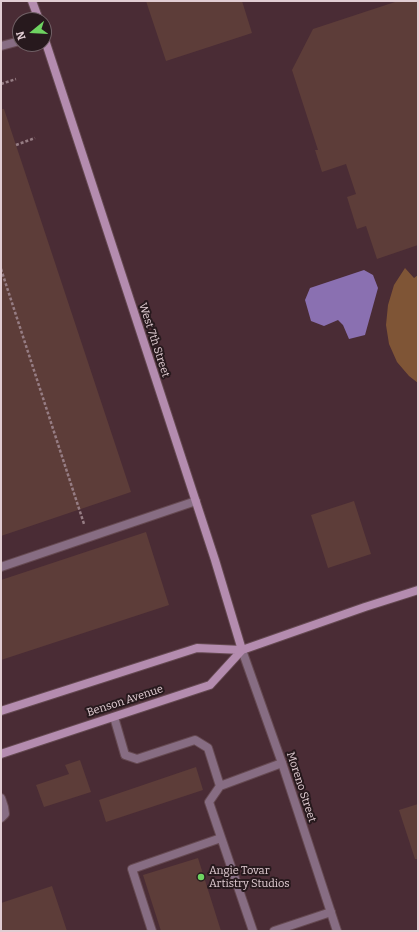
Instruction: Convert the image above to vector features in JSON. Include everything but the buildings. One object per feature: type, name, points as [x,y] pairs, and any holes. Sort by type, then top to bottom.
[{"type":"main road","points":[[32,1],[36,12]]},
{"type":"main road","name":"West 7th Street","points":[[49,52],[196,502],[242,650]]},
{"type":"main road","name":"Benson Avenue","points":[[1,711],[197,648],[242,650],[418,590]]},
{"type":"main road","name":"Benson Avenue","points":[[1,754],[210,685],[242,650]]},
{"type":"street","points":[[1,46],[12,43]]},
{"type":"street","points":[[1,567],[196,502]]},
{"type":"street","name":"Moreno Street","points":[[242,650],[282,763],[337,931]]},
{"type":"street","points":[[114,716],[125,755],[137,760],[195,740],[208,748],[220,786]]},
{"type":"street","points":[[253,931],[209,802],[220,786],[282,763]]},
{"type":"street","points":[[1,798],[5,814],[1,818]]},
{"type":"street","points":[[152,931],[132,869],[221,838]]},
{"type":"street","points":[[274,931],[331,912]]},
{"type":"path","points":[[1,84],[16,79]]},
{"type":"path","points":[[16,145],[35,138]]},
{"type":"path","points":[[1,270],[89,538]]},
{"type":"shaded area","points":[[405,268],[414,278],[418,275],[418,383],[409,376],[397,362],[389,344],[386,325],[388,305],[394,285]]},
{"type":"shaded area","points":[[364,270],[373,275],[378,288],[365,335],[349,339],[343,325],[338,320],[324,326],[311,321],[305,300],[310,288]]},
{"type":"place","name":"Angie Tovar Artistry Studios","points":[[201,877]]}]
